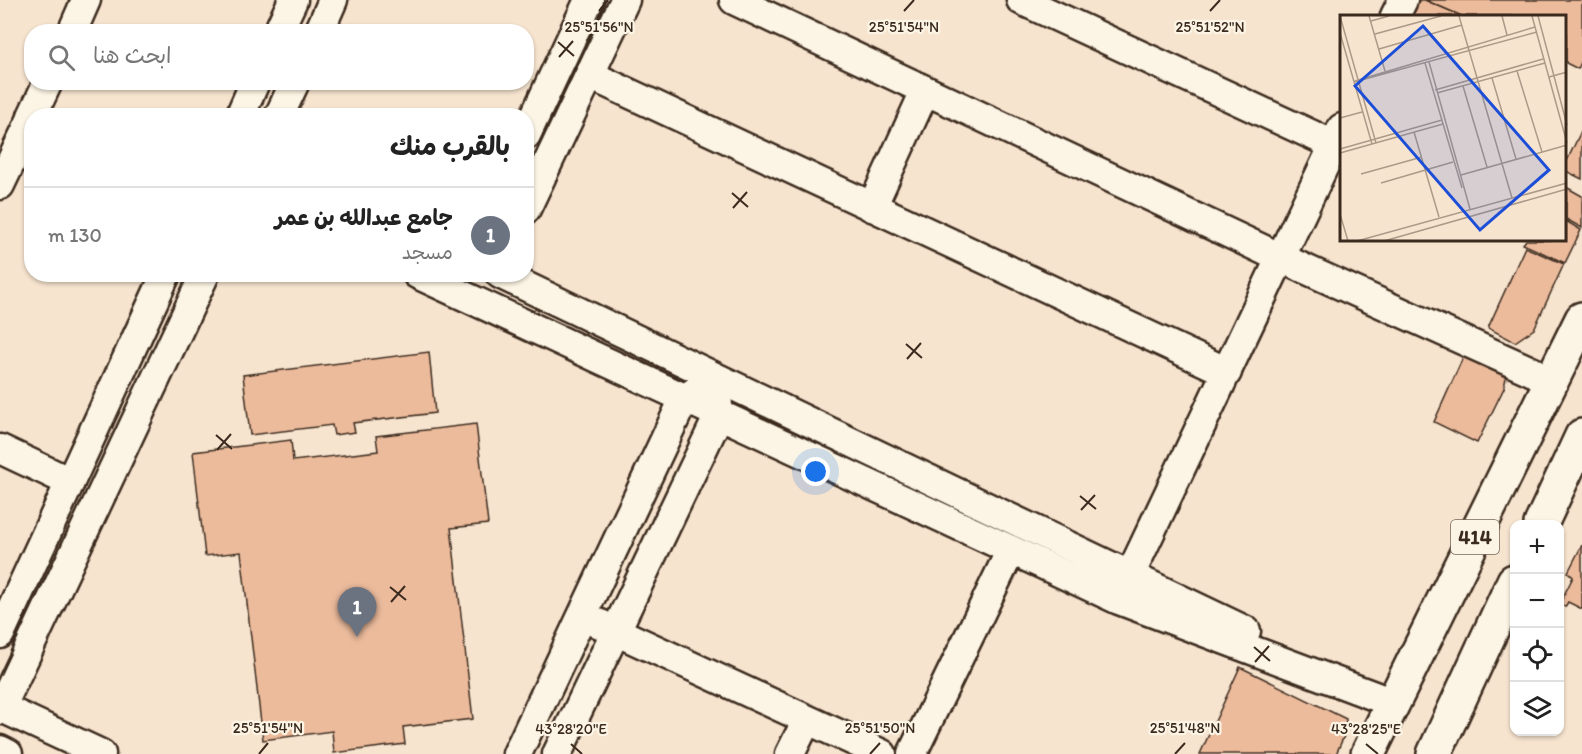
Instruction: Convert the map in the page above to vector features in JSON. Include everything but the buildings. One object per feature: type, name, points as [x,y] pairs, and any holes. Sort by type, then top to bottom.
[{"type":"highway","name":"414","points":[[1368,754],[1582,319]]},
{"type":"highway","points":[[1543,520],[1582,436]]},
{"type":"highway","name":"414","points":[[1434,754],[1510,592]]},
{"type":"street","points":[[76,24],[86,0]]},
{"type":"street","points":[[282,24],[293,0]]},
{"type":"street","points":[[322,24],[333,0]]},
{"type":"street","points":[[534,118],[589,0]]},
{"type":"street","points":[[534,192],[625,0]]},
{"type":"street","points":[[734,0],[1281,258],[1553,381]]},
{"type":"street","points":[[1021,0],[1338,137],[1119,600]]},
{"type":"street","points":[[1396,15],[1403,0]]},
{"type":"street","points":[[590,75],[1227,372]]},
{"type":"street","points":[[36,108],[44,90]]},
{"type":"street","points":[[244,108],[251,90]]},
{"type":"street","points":[[283,108],[291,90]]},
{"type":"street","points":[[872,207],[925,91]]},
{"type":"street","points":[[0,185],[24,134]]},
{"type":"street","points":[[0,634],[162,282]]},
{"type":"street","points":[[101,754],[1,708],[201,282]]},
{"type":"street","points":[[482,304],[494,282]]},
{"type":"street","points":[[515,282],[1131,574],[1393,703]]},
{"type":"street","points":[[457,283],[482,304],[1119,600],[1393,703]]},
{"type":"street","points":[[517,754],[684,399],[715,378]]},
{"type":"street","points":[[557,754],[719,415],[715,378]]},
{"type":"street","points":[[0,449],[70,482]]},
{"type":"street","points":[[912,754],[1011,550]]},
{"type":"street","points":[[582,616],[882,754]]},
{"type":"street","points":[[790,754],[807,720]]},
{"type":"street","points":[[0,750],[8,754]]},
{"type":"place","name":"جامع عبدالله بن عمر","points":[[357,637]]}]
